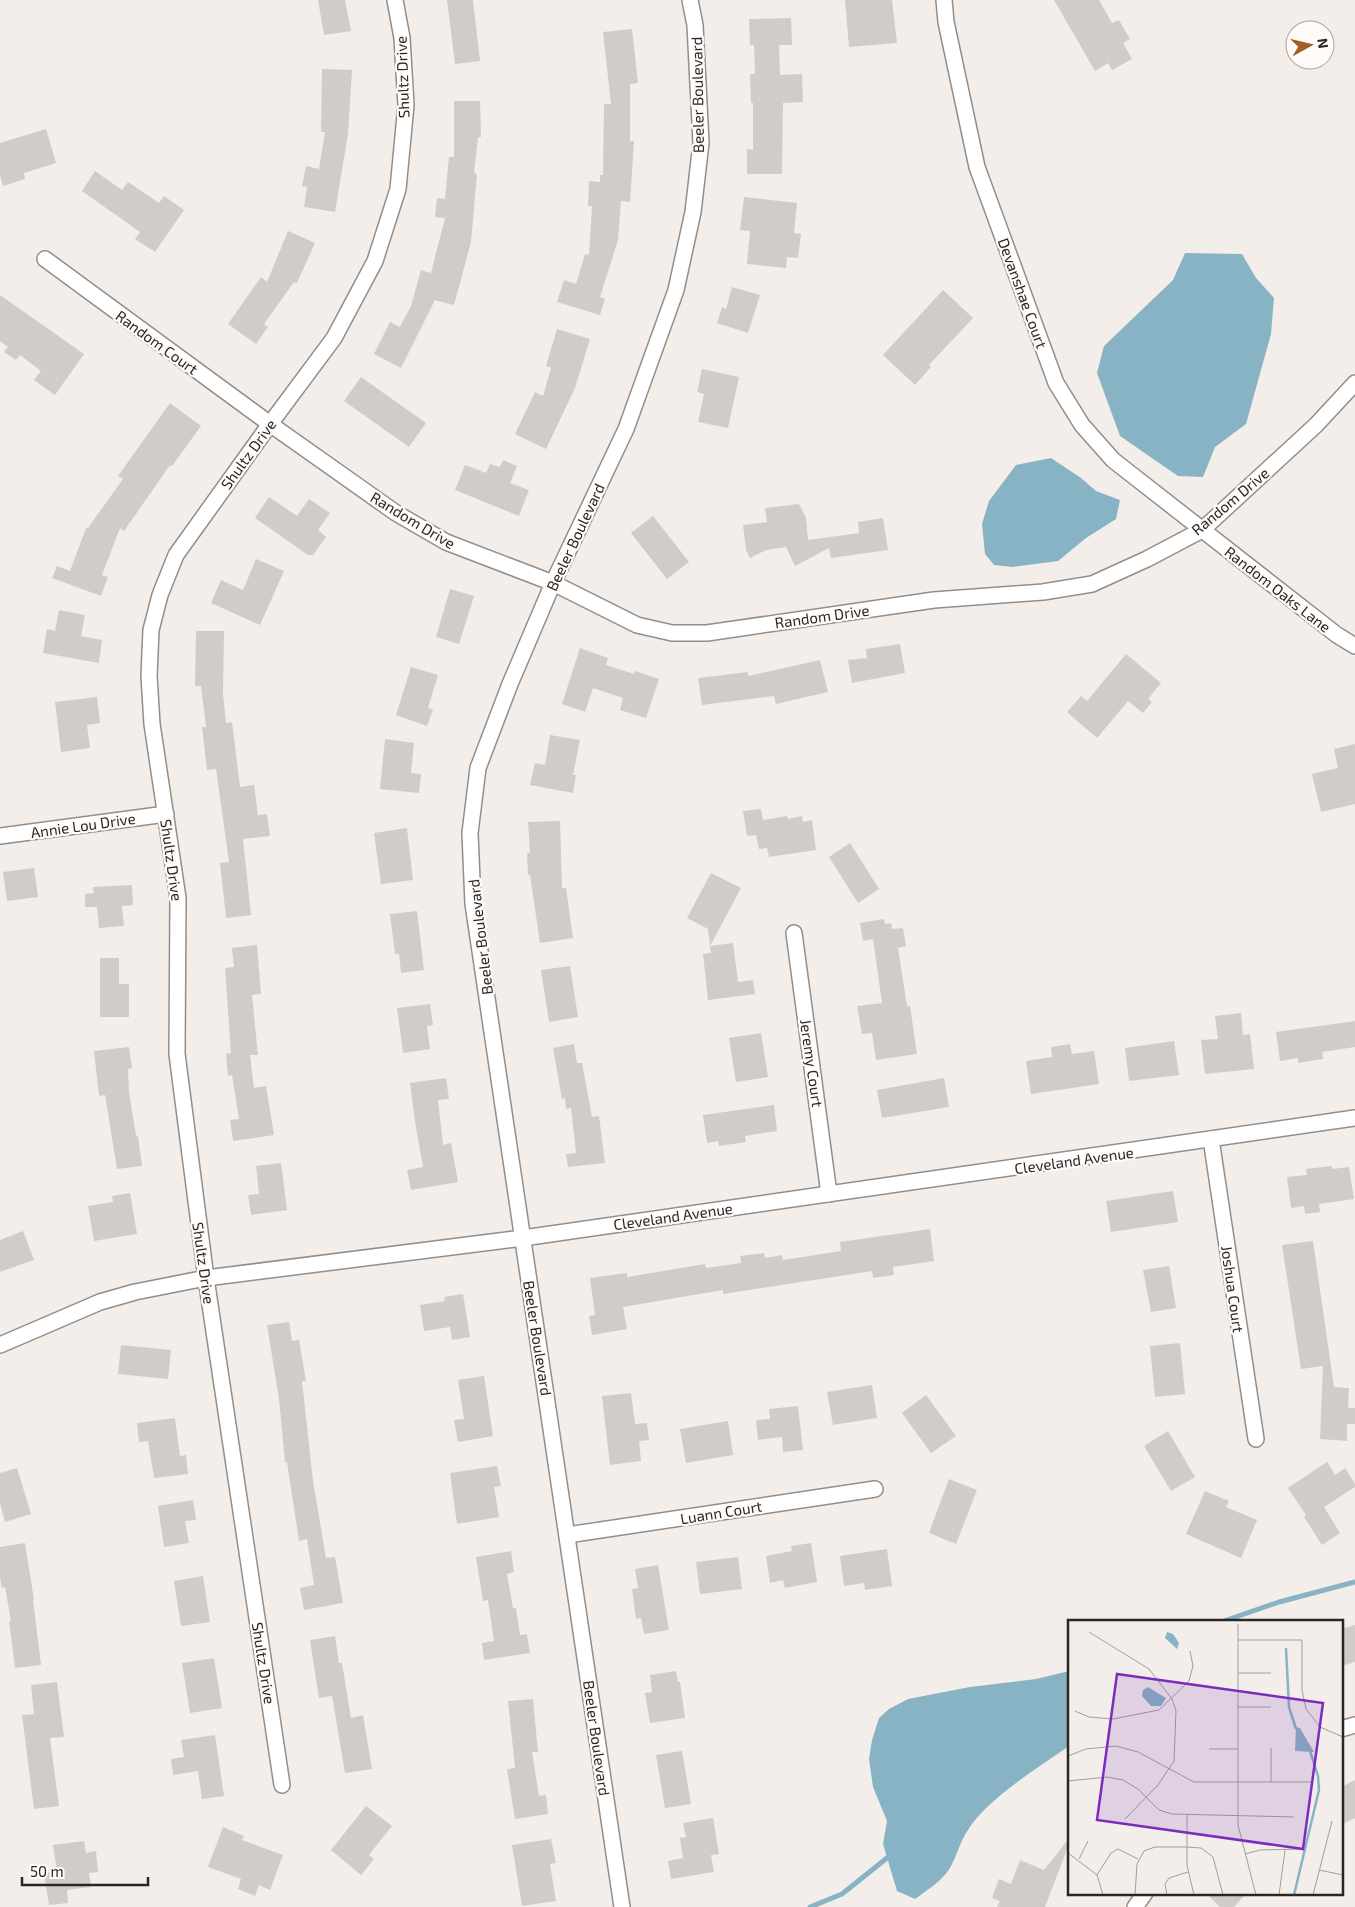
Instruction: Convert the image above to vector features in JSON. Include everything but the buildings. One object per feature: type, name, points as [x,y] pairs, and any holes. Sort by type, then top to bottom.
[{"type":"street","name":"Shultz Drive","points":[[282,1784],[206,1278],[177,1054],[178,898],[152,724],[149,676],[151,630],[158,604],[176,556],[334,338],[375,261],[398,189],[406,105],[402,38],[395,0]]},
{"type":"street","name":"Beeler Boulevard","points":[[622,1907],[473,904],[470,833],[478,768],[510,684],[553,583],[626,428],[676,290],[693,212],[701,143],[695,25],[690,0]]},
{"type":"street","name":"Devanshae Court","points":[[944,0],[953,58],[977,167],[1056,384],[1082,425],[1113,460],[1202,530]]},
{"type":"street","name":"Random Court","points":[[45,259],[270,424]]},
{"type":"street","name":"Random Drive","points":[[270,424],[396,512],[446,542],[553,583],[637,625],[672,633],[707,633],[934,600],[1043,592],[1092,584],[1147,559],[1202,530],[1316,425],[1355,383]]},
{"type":"street","name":"Random Oaks Lane","points":[[1202,530],[1337,635],[1355,646]]},
{"type":"street","name":"Annie Lou Drive","points":[[0,836],[166,814]]},
{"type":"street","name":"Jeremy Court","points":[[794,933],[829,1194]]},
{"type":"street","name":"Cleveland Avenue","points":[[0,1345],[100,1302],[135,1292],[206,1278],[523,1238],[1355,1118]]},
{"type":"street","name":"Joshua Court","points":[[1211,1139],[1256,1439]]},
{"type":"street","name":"Luann Court","points":[[568,1535],[875,1489]]},
{"type":"street","points":[[1342,1729],[1355,1725]]},
{"type":"street","points":[[1135,1907],[1144,1894]]},
{"type":"water","points":[[1185,253],[1242,254],[1256,278],[1274,298],[1271,334],[1246,424],[1215,447],[1203,477],[1178,476],[1120,436],[1097,373],[1104,346],[1173,280]]},
{"type":"water","points":[[1051,458],[1081,478],[1096,491],[1120,500],[1116,519],[1086,538],[1058,561],[1013,567],[994,565],[985,554],[982,524],[989,501],[1016,465]]},
{"type":"water","points":[[1068,1671],[1068,1747],[1014,1784],[988,1806],[965,1834],[950,1868],[934,1885],[915,1899],[897,1891],[883,1844],[887,1821],[873,1787],[869,1759],[872,1740],[879,1718],[889,1709],[908,1699],[970,1687],[1036,1679]]},
{"type":"waterway","points":[[1227,1620],[1279,1602],[1355,1582]]},
{"type":"waterway","points":[[810,1907],[842,1894],[892,1854]]}]
